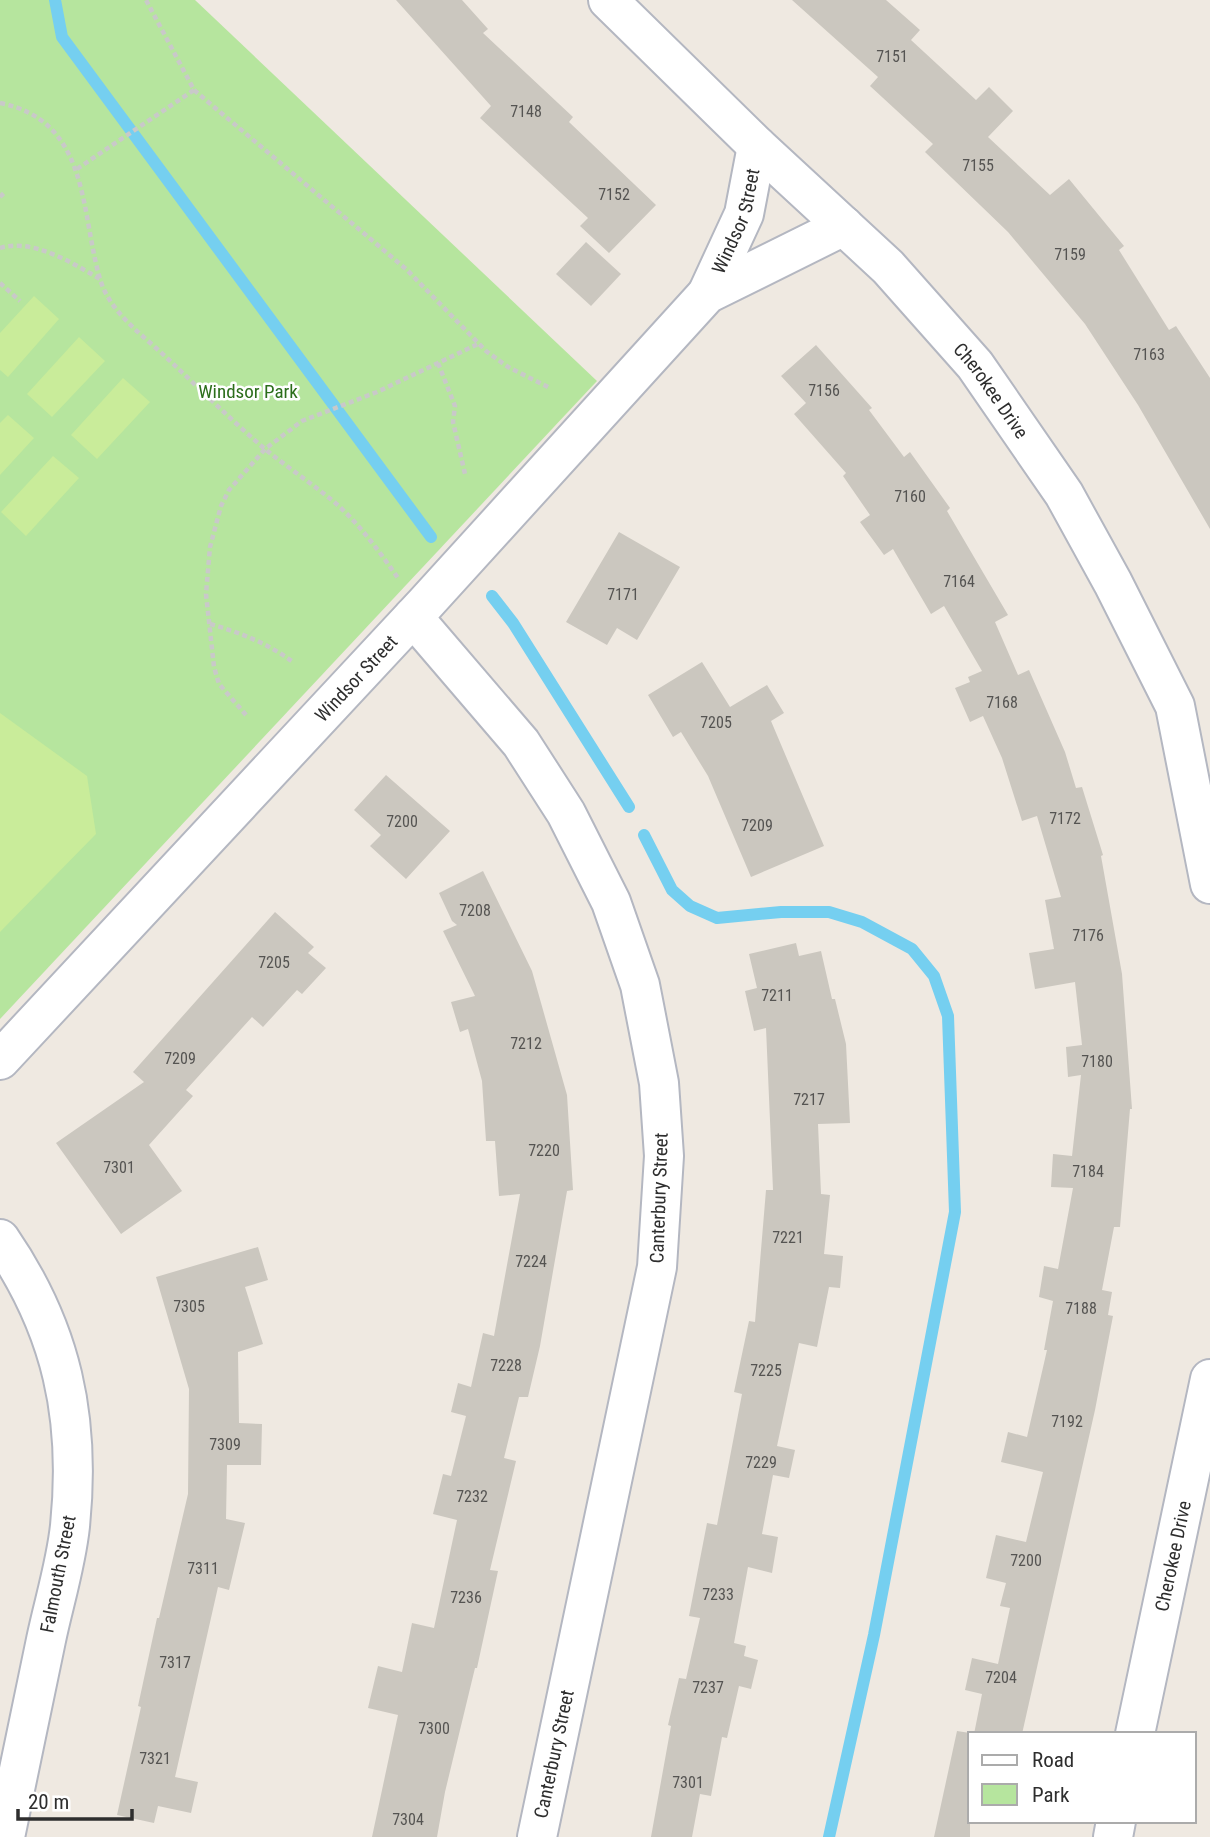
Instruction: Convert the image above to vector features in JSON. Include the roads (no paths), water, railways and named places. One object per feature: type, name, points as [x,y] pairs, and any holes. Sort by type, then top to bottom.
[{"type":"street","name":"Cherokee Drive","points":[[608,0],[757,146],[888,267],[975,365],[1064,494],[1113,583],[1175,706],[1210,884]]},
{"type":"street","name":"Windsor Street","points":[[707,294],[744,214],[757,146]]},
{"type":"street","name":"Windsor Street","points":[[0,1060],[407,600],[707,294],[844,226]]},
{"type":"street","name":"Canterbury Street","points":[[407,600],[521,743],[566,813],[611,902],[640,985],[659,1083],[664,1156],[657,1267],[537,1837]]},
{"type":"street","points":[[1175,706],[1210,746]]},
{"type":"street","name":"Falmouth Street","points":[[0,1239],[23,1274],[42,1312],[66,1384],[74,1450],[70,1528],[5,1837]]},
{"type":"street","name":"Cherokee Drive","points":[[1136,1732],[1195,1522],[1210,1379]]},
{"type":"waterway","points":[[55,0],[62,37],[431,537]]},
{"type":"waterway","points":[[492,596],[513,623],[629,807]]},
{"type":"waterway","points":[[644,835],[672,890],[690,906],[717,918],[781,912],[829,912],[862,922],[912,949],[934,976],[948,1016],[955,1212],[874,1635],[829,1837]]},
{"type":"park label","name":"Windsor Park","points":[[248,391]]}]
